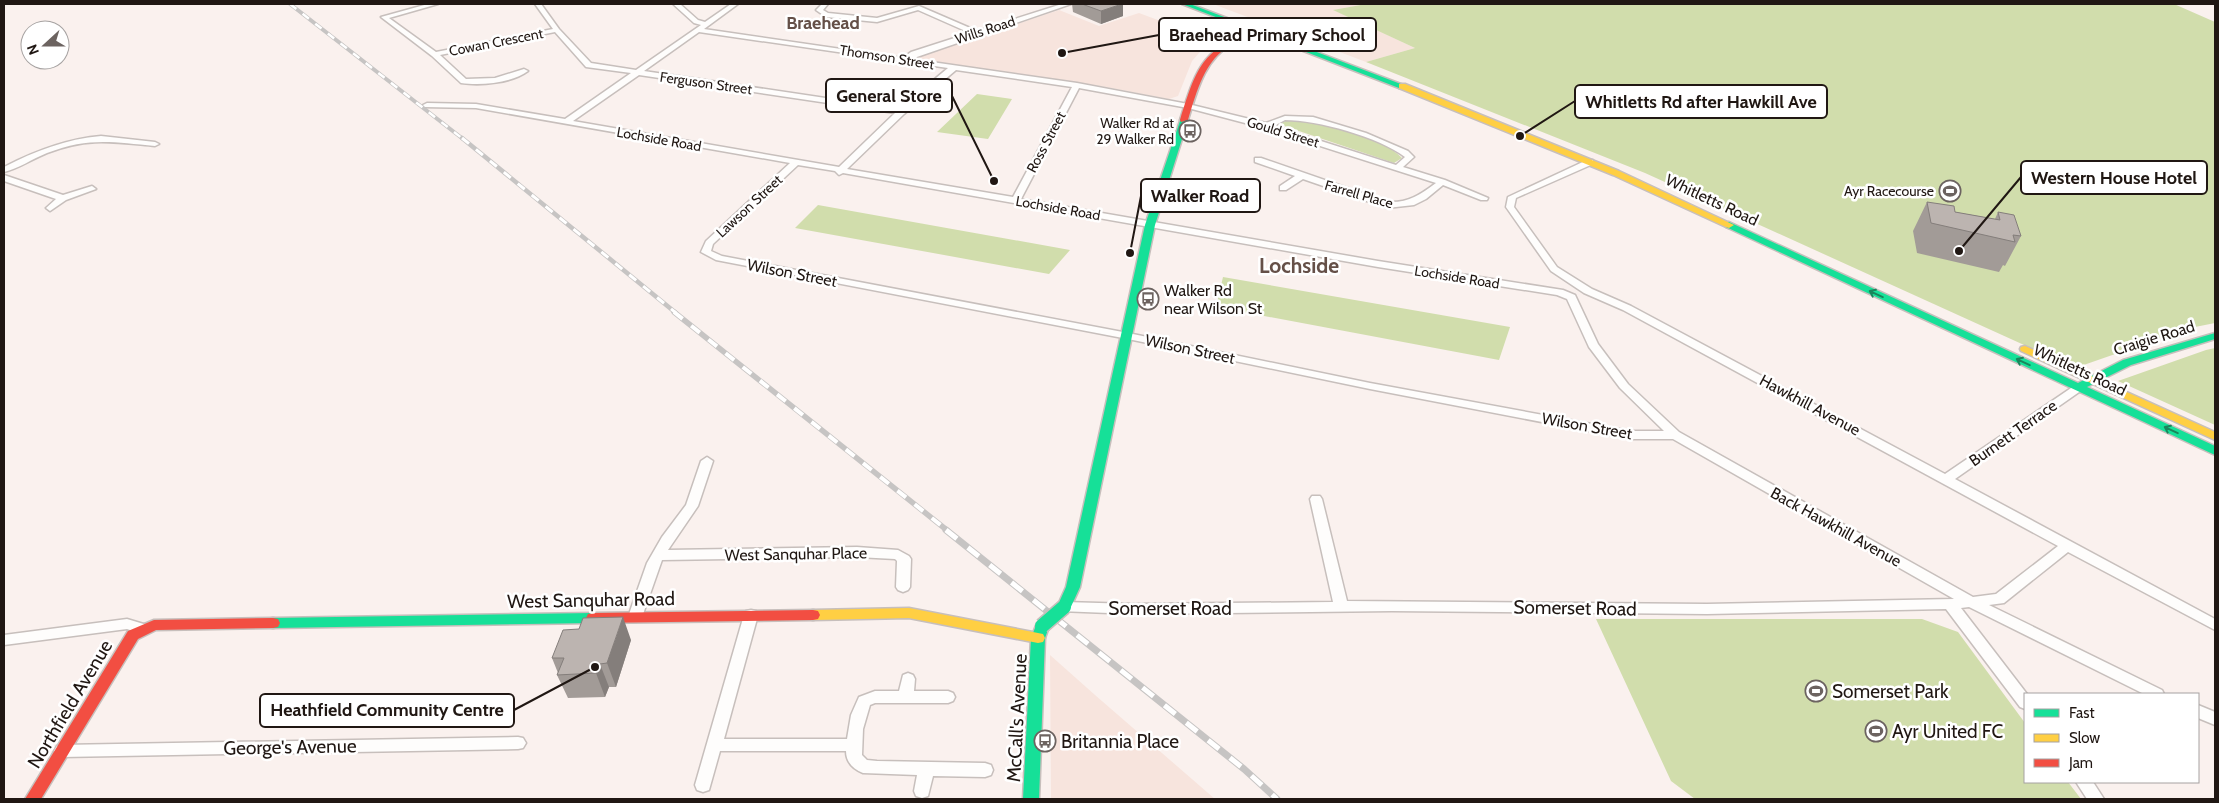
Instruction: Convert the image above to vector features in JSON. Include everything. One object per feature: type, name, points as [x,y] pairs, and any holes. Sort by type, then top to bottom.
[{"type":"main road","name":"Whitletts Road","points":[[1185,4],[1261,29],[1597,158],[2090,378],[2215,436]]},
{"type":"main road","name":"Whitletts Road","points":[[1199,4],[1463,109],[1590,162],[2215,450]]},
{"type":"main road","points":[[1064,607],[1073,587],[1128,336],[1150,224],[1202,64],[1212,52],[1227,43],[1261,29]]},
{"type":"main road","name":"Craigie Road","points":[[2078,388],[2090,378],[2108,369],[2215,336]]},
{"type":"main road","name":"McCall's Avenue","points":[[1031,799],[1038,638],[1042,626],[1064,607]]},
{"type":"main road","name":"West Sanquhar Road","points":[[142,629],[154,625],[179,624],[909,613],[1038,638]]},
{"type":"main road","name":"Northfield Avenue","points":[[33,799],[125,647],[133,635],[142,629]]},
{"type":"street","name":"Cowan Crescent","points":[[435,4],[384,17],[435,54],[464,80],[490,81],[505,79],[524,71]]},
{"type":"street","name":"Ferguson Street","points":[[538,4],[557,30],[588,65],[901,112]]},
{"type":"street","points":[[676,4],[696,22],[707,24]]},
{"type":"street","points":[[566,122],[638,74],[735,4]]},
{"type":"street","points":[[825,4],[819,10],[820,12],[869,20],[882,19],[934,4]]},
{"type":"street","points":[[1044,4],[1054,8]]},
{"type":"street","name":"Wills Road","points":[[904,60],[914,54],[975,33],[1068,4]]},
{"type":"street","points":[[919,8],[975,33]]},
{"type":"street","name":"Cowan Crescent","points":[[435,54],[557,30]]},
{"type":"street","name":"Thomson Street","points":[[698,30],[800,43],[953,68],[1077,85]]},
{"type":"street","points":[[839,172],[901,112],[953,68]]},
{"type":"street","name":"Gould Street","points":[[1077,85],[1188,106],[1267,126],[1442,182],[1484,198]]},
{"type":"street","name":"Ross Street","points":[[1016,200],[1077,85]]},
{"type":"street","name":"Lochside Road","points":[[427,105],[476,106],[839,172],[1016,200],[1378,264],[1559,292],[1570,297]]},
{"type":"street","points":[[1267,126],[1287,118],[1346,128],[1405,153],[1410,157],[1397,168]]},
{"type":"street","points":[[4,170],[60,146],[115,139],[155,144]]},
{"type":"street","name":"Farrell Place","points":[[1258,160],[1387,205],[1396,206],[1415,203],[1442,182]]},
{"type":"street","name":"Hawkhill Avenue","points":[[1590,162],[1512,197],[1510,207],[1554,269],[1588,291],[1627,308],[2215,625]]},
{"type":"street","name":"Lawson Street","points":[[706,252],[709,243],[795,163]]},
{"type":"street","points":[[1283,188],[1301,176]]},
{"type":"street","points":[[4,178],[63,198]]},
{"type":"street","points":[[50,208],[63,198],[92,189]]},
{"type":"street","name":"Wilson Street","points":[[706,252],[719,258],[1128,336],[1370,386],[1621,433],[1675,435]]},
{"type":"street","name":"Back Hawkhill Avenue","points":[[1570,297],[1593,346],[1624,386],[1675,435],[1971,602],[2155,693]]},
{"type":"street","name":"Burnett Terrace","points":[[1947,479],[2078,388]]},
{"type":"street","points":[[635,617],[658,555],[692,506],[707,461]]},
{"type":"street","points":[[1316,499],[1340,607]]},
{"type":"street","name":"Somerset Road","points":[[1064,607],[1707,609],[1950,604],[1999,599],[2068,545]]},
{"type":"street","name":"West Sanquhar Place","points":[[658,555],[857,552],[898,555],[904,559],[906,564],[903,587]]},
{"type":"street","points":[[1950,604],[2024,702]]},
{"type":"street","points":[[703,786],[751,615]]},
{"type":"street","points":[[4,640],[127,624],[142,629]]},
{"type":"street","points":[[906,697],[908,679]]},
{"type":"street","points":[[948,697],[875,697],[864,701],[853,745],[854,758],[863,766],[985,770]]},
{"type":"street","points":[[2199,711],[2215,719]]},
{"type":"street","name":"George's Avenue","points":[[62,751],[518,743]]},
{"type":"street","points":[[715,745],[853,745]]},
{"type":"street","points":[[922,791],[926,769]]},
{"type":"street","points":[[2085,783],[2096,799]]},
{"type":"shaded area","points":[[1213,4],[1366,4],[1334,10],[1415,48],[1366,62]]},
{"type":"shaded area","points":[[1059,10],[1099,26],[1139,13],[1214,41],[1206,45],[1192,61],[1178,96],[1169,99],[1106,87],[920,60],[918,57]]},
{"type":"shaded area","points":[[1050,655],[1095,695],[1215,799],[1051,799]]},
{"type":"green space","name":"Ayr Racecourse","points":[[1366,4],[2174,4],[2215,22],[2215,323],[2190,328],[2075,368],[1645,173],[1366,62],[1415,48],[1333,10]]},
{"type":"green space","points":[[977,94],[1012,99],[988,139],[937,132]]},
{"type":"green space","points":[[1290,119],[1366,137],[1393,150],[1402,158],[1394,163],[1281,125],[1281,123]]},
{"type":"green space","points":[[818,205],[1070,250],[1049,274],[795,228]]},
{"type":"green space","points":[[1223,277],[1510,327],[1499,360],[1216,307]]},
{"type":"green space","points":[[2215,348],[2215,425],[2118,381],[2206,350]]},
{"type":"green space","name":"Somerset Park","points":[[1596,619],[1922,619],[1958,632],[2024,722],[2024,783],[2069,783],[2081,799],[1695,799],[1671,781]]},
{"type":"building","points":[[1082,4],[1122,4],[1101,11]]},
{"type":"building","points":[[1927,202],[1954,206],[1955,212],[2000,220],[1998,212],[2014,215],[2021,236],[2013,235],[2015,242],[1931,223]]},
{"type":"building","points":[[623,617],[607,663],[600,664],[596,673],[557,675],[564,658],[552,658],[563,630],[579,629],[583,618]]},
{"type":"railway","points":[[290,4],[463,139]]},
{"type":"railway","points":[[462,138],[676,313]]},
{"type":"railway","points":[[674,312],[948,531]]},
{"type":"railway","points":[[946,530],[1244,769],[1277,799]]},
{"type":"traffic: fast","points":[[1185,4],[1402,86]]},
{"type":"traffic: fast","points":[[1064,607],[1073,587],[1150,225],[1184,120]]},
{"type":"traffic: fast","points":[[1729,225],[2215,451]]},
{"type":"traffic: fast","points":[[2078,388],[2127,362],[2215,336]]},
{"type":"traffic: fast","points":[[1042,626],[1064,607]]},
{"type":"traffic: fast","points":[[273,623],[593,618]]},
{"type":"traffic: fast","points":[[1031,799],[1038,638],[1042,627]]},
{"type":"traffic: slow","points":[[1402,86],[1616,173],[1729,225]]},
{"type":"traffic: slow","points":[[2025,349],[2215,436]]},
{"type":"traffic: slow","points":[[813,615],[909,613],[1038,638]]},
{"type":"traffic: jam","points":[[1184,120],[1201,71],[1208,60],[1229,43],[1264,28]]},
{"type":"traffic: jam","points":[[593,618],[813,615]]},
{"type":"traffic: jam","points":[[33,799],[133,635],[154,625],[273,623]]},
{"type":"place","name":"Braehead Primary School","points":[[1062,53]]},
{"type":"place","name":"Walker Rd at 29 Walker Rd","points":[[1190,131]]},
{"type":"place","name":"Whitletts Rd after Hawkill Ave","points":[[1520,136]]},
{"type":"place","name":"General Store","points":[[994,181]]},
{"type":"place","name":"Ayr Racecourse","points":[[1950,191]]},
{"type":"place","name":"Western House Hotel","points":[[1959,251]]},
{"type":"place","name":"Walker Road","points":[[1130,253]]},
{"type":"place","name":"Walker Rd near Wilson St","points":[[1148,299]]},
{"type":"place","name":"Heathfield Community Centre","points":[[595,667]]},
{"type":"place","name":"Somerset Park","points":[[1816,691]]},
{"type":"place","name":"Ayr United FC","points":[[1876,731]]},
{"type":"place","name":"Britannia Place","points":[[1045,741]]},
{"type":"district","name":"Braehead","points":[[823,23]]},
{"type":"district","name":"Lochside","points":[[1299,265]]}]
